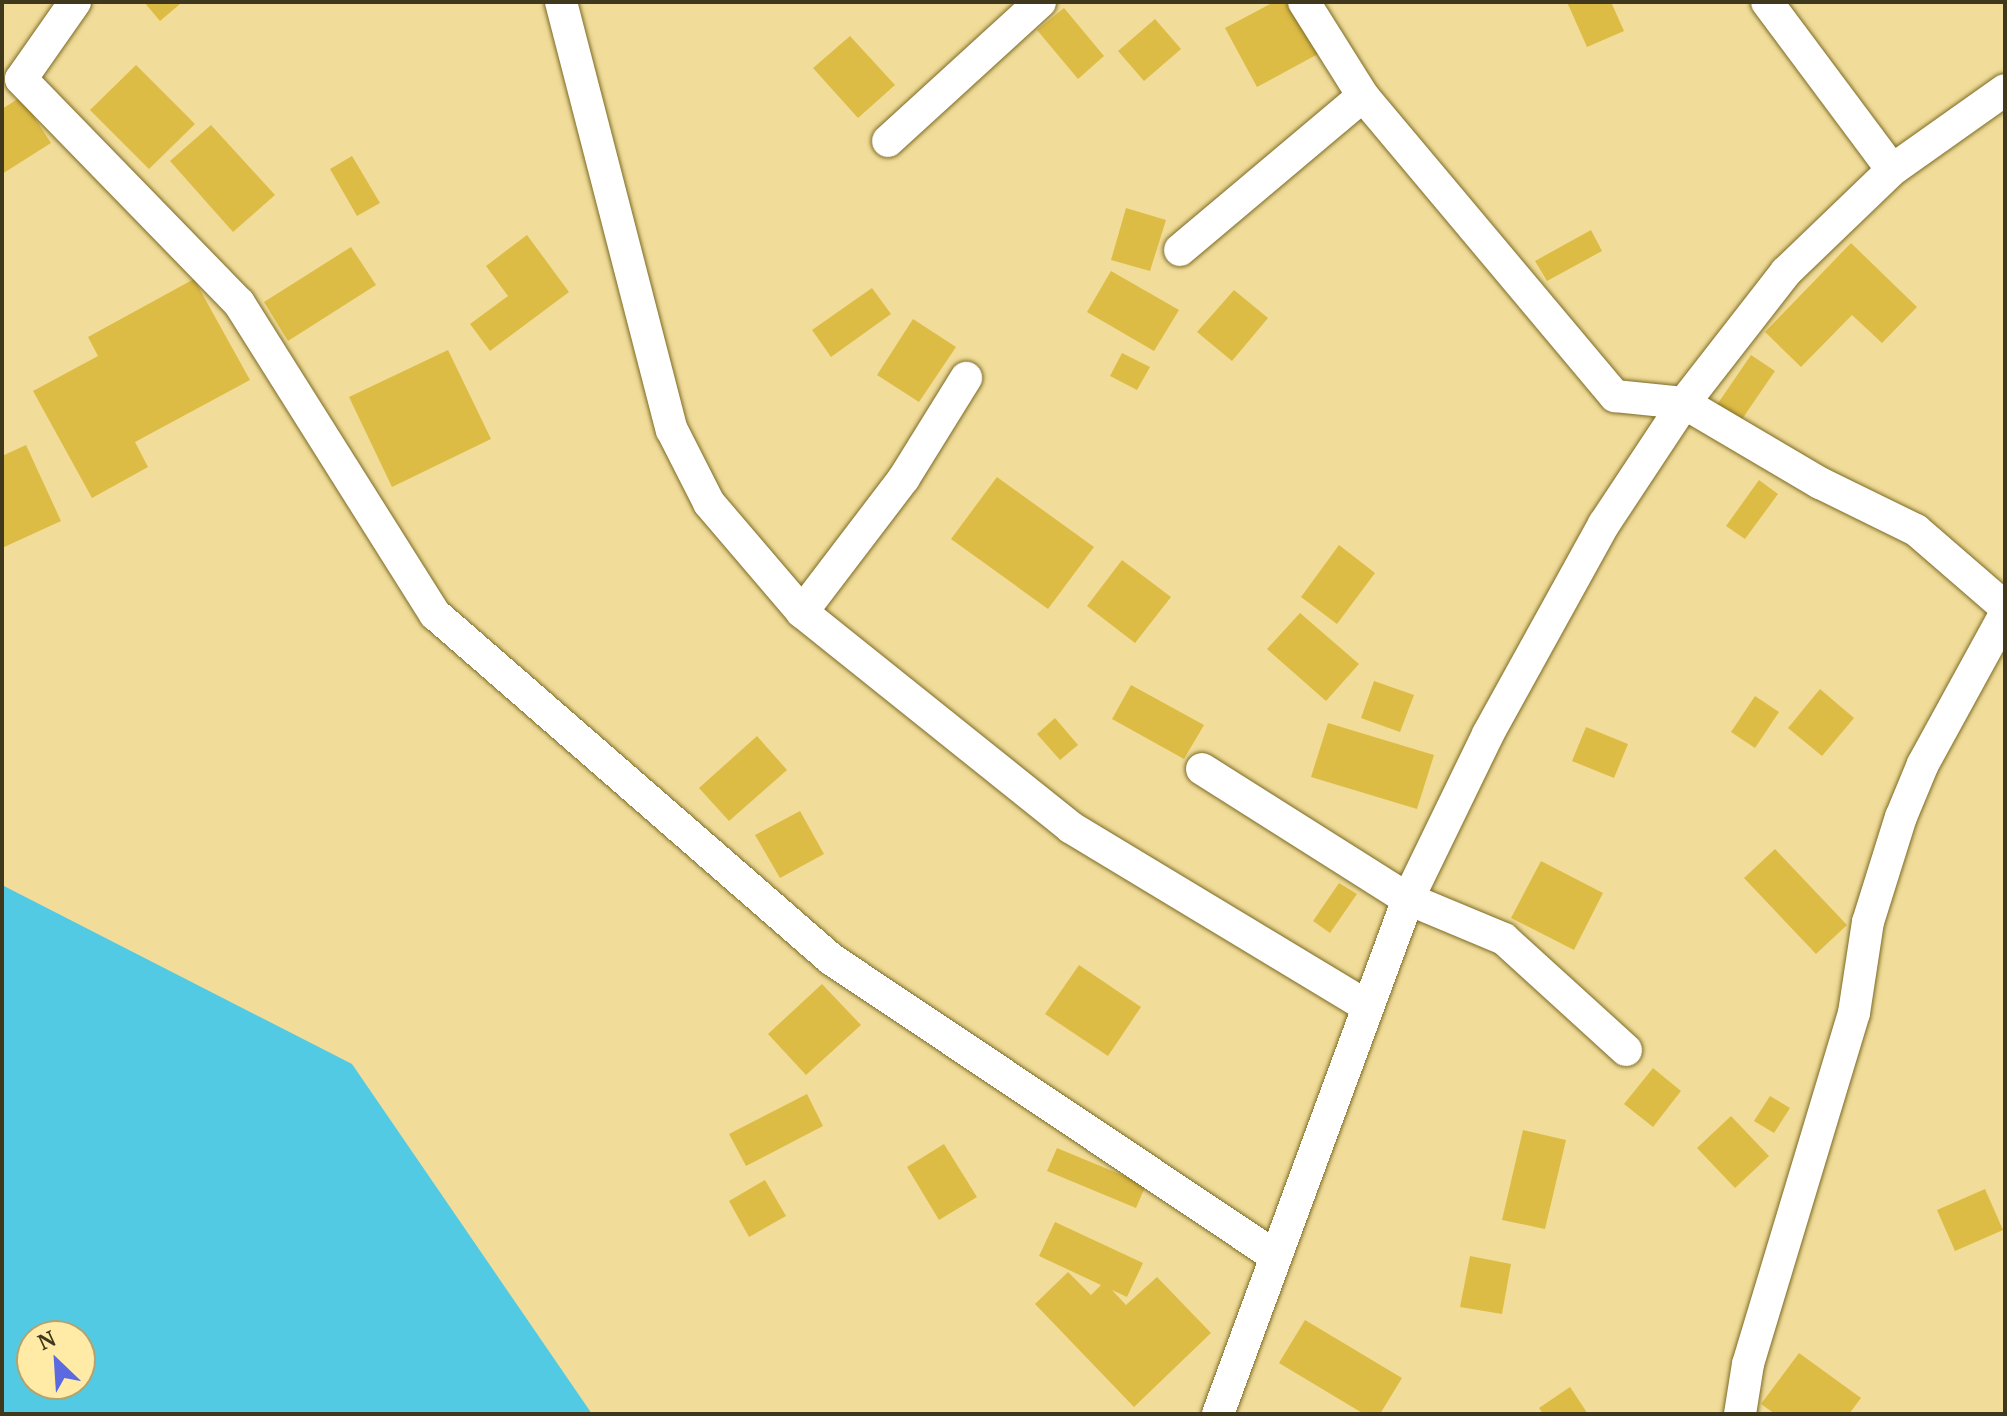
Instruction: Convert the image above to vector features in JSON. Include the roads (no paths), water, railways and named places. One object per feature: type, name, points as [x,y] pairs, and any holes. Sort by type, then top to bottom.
[{"type":"street","points":[[75,2],[21,79],[239,303],[435,614],[831,959],[1275,1256]]},
{"type":"street","points":[[561,2],[672,430],[709,503],[802,612],[1070,827],[1365,1005]]},
{"type":"street","points":[[888,141],[1040,2]]},
{"type":"street","points":[[1304,2],[1363,96],[1615,396],[1684,403],[1820,483],[1916,530],[2005,607]]},
{"type":"street","points":[[1767,2],[1892,170]]},
{"type":"street","points":[[1218,1414],[1365,1005],[1408,899],[1488,734],[1596,538],[1684,403],[1786,272],[1892,170],[2005,90]]},
{"type":"street","points":[[1180,250],[1363,96]]},
{"type":"street","points":[[802,612],[904,478],[966,378]]},
{"type":"street","points":[[1740,1414],[1748,1364],[1854,1013],[1868,922],[1901,817],[1923,764],[2005,614]]},
{"type":"street","points":[[1202,769],[1408,899],[1504,939],[1626,1050]]},
{"type":"water","points":[[2,885],[352,1064],[592,1414],[2,1414]]}]
